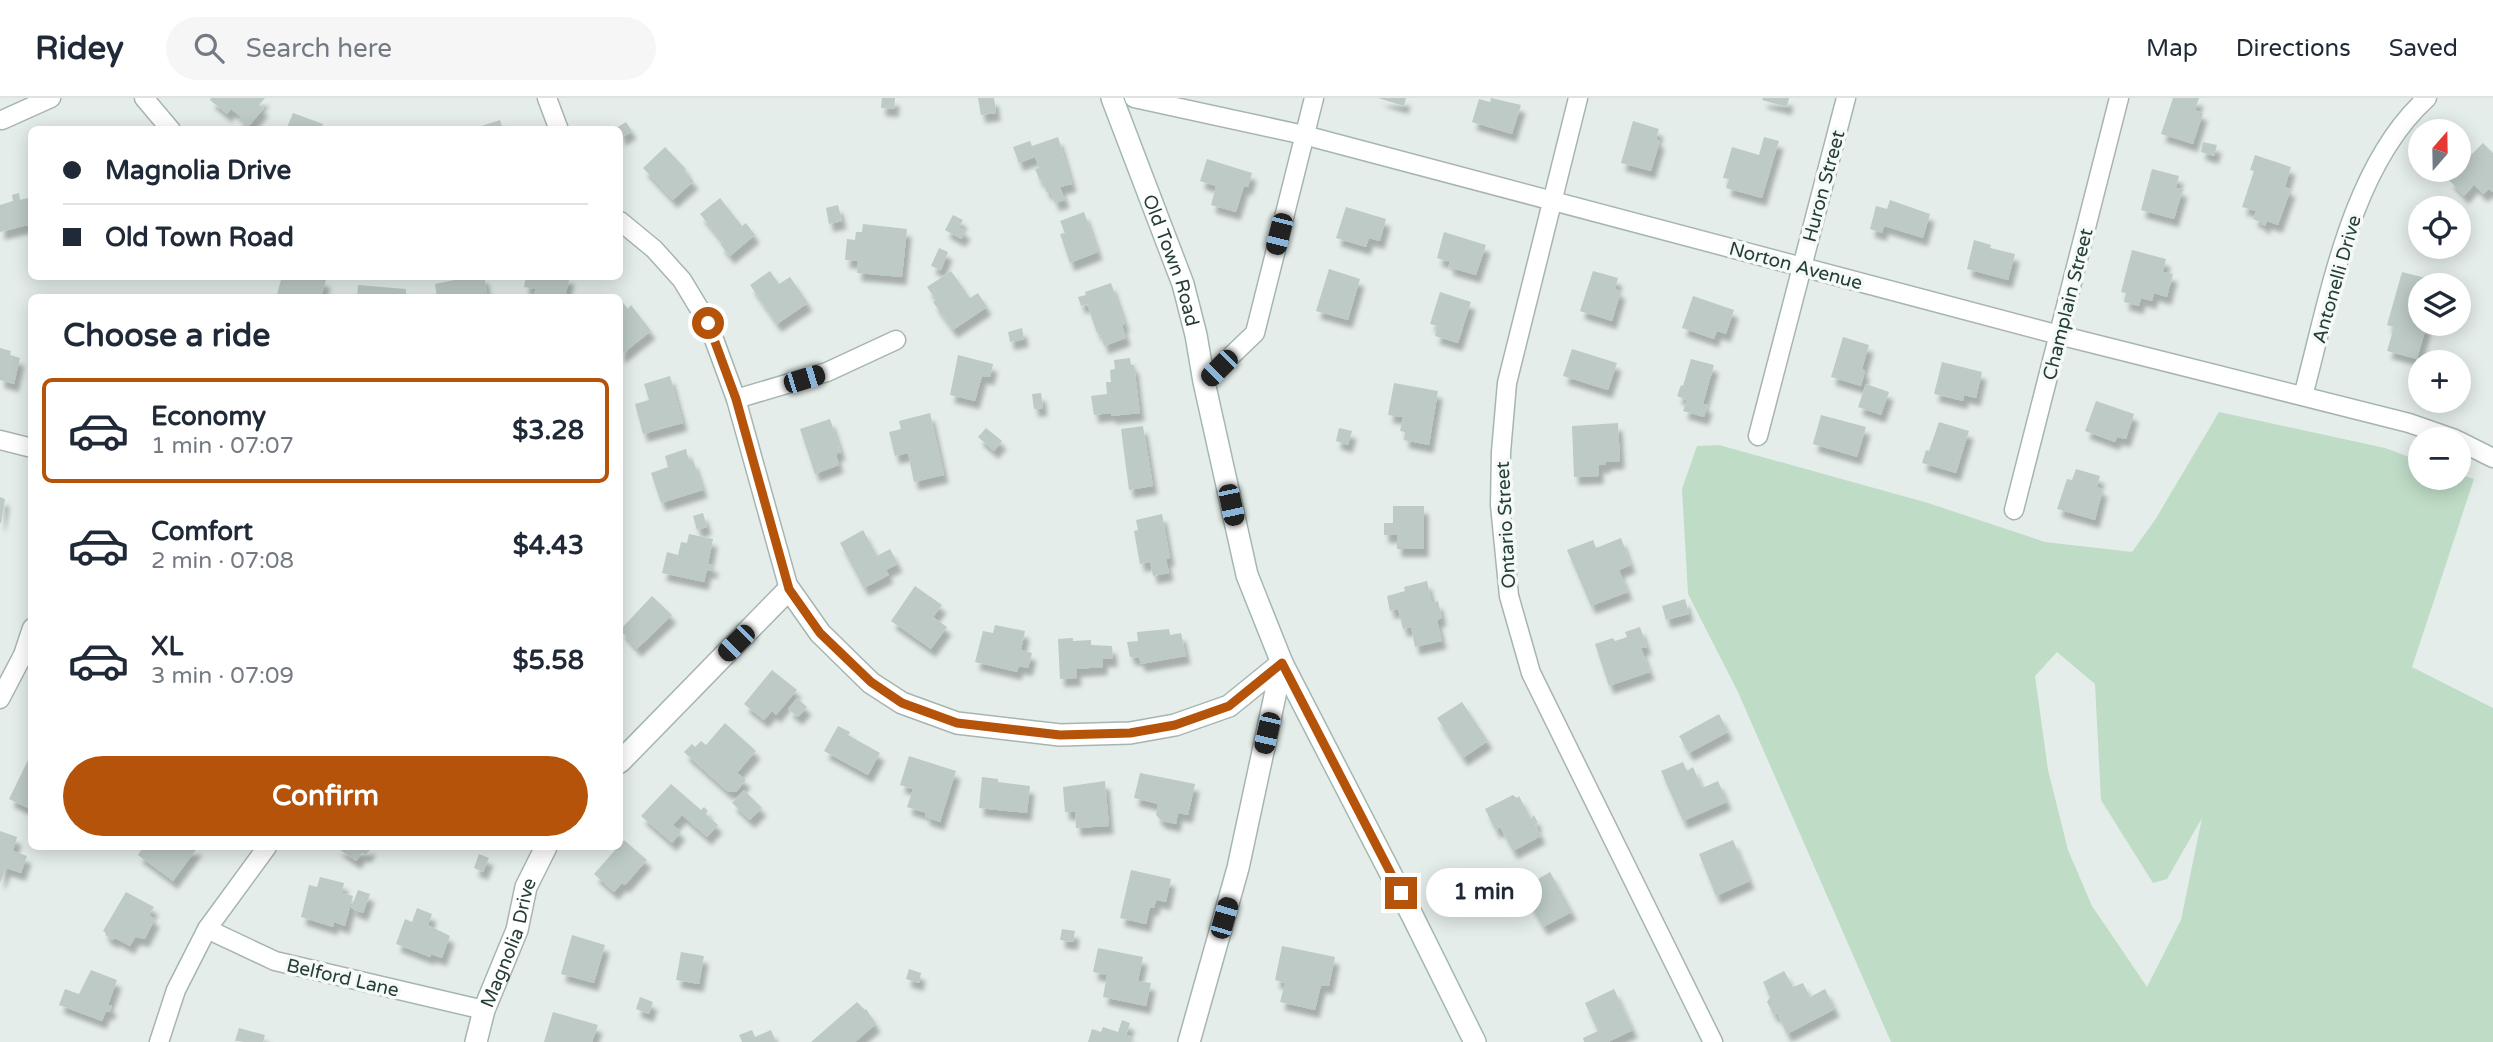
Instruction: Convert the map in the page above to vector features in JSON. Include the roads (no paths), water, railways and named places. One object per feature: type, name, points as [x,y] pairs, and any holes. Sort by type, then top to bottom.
[{"type":"street","points":[[2,120],[51,98]]},
{"type":"street","points":[[144,98],[168,126]]},
{"type":"street","points":[[547,98],[558,126]]},
{"type":"street","name":"Old Town Road","points":[[1112,98],[1183,284],[1247,575],[1282,663],[1475,1042]]},
{"type":"street","name":"Norton Avenue","points":[[1134,98],[1304,135],[2059,335],[2420,427]]},
{"type":"street","points":[[1204,383],[1255,333],[1314,98]]},
{"type":"street","name":"Ontario Street","points":[[1578,98],[1507,383],[1500,505],[1508,596],[1531,673],[1713,1042]]},
{"type":"street","name":"Huron Street","points":[[1758,436],[1846,98]]},
{"type":"street","name":"Champlain Street","points":[[2014,510],[2119,98]]},
{"type":"street","name":"Antonelli Drive","points":[[2303,396],[2351,219],[2376,163],[2414,110],[2427,98]]},
{"type":"street","points":[[623,223],[654,248],[682,280],[708,323],[736,399],[789,589],[820,633],[871,682],[902,703],[957,723],[1060,735],[1130,733],[1175,725],[1229,706],[1282,663]]},
{"type":"street","points":[[736,399],[827,372],[896,340]]},
{"type":"street","points":[[0,440],[28,447]]},
{"type":"street","name":"Norton Avenue","points":[[2471,447],[2493,458]]},
{"type":"street","points":[[623,759],[789,589]]},
{"type":"street","points":[[0,699],[28,640]]},
{"type":"street","points":[[1189,1042],[1238,868],[1282,663]]},
{"type":"street","points":[[159,1042],[176,990],[207,929],[265,850]]},
{"type":"street","name":"Magnolia Drive","points":[[476,1042],[484,1010],[517,930],[526,887],[545,850]]},
{"type":"street","name":"Belford Lane","points":[[207,929],[275,961],[484,1010]]}]
